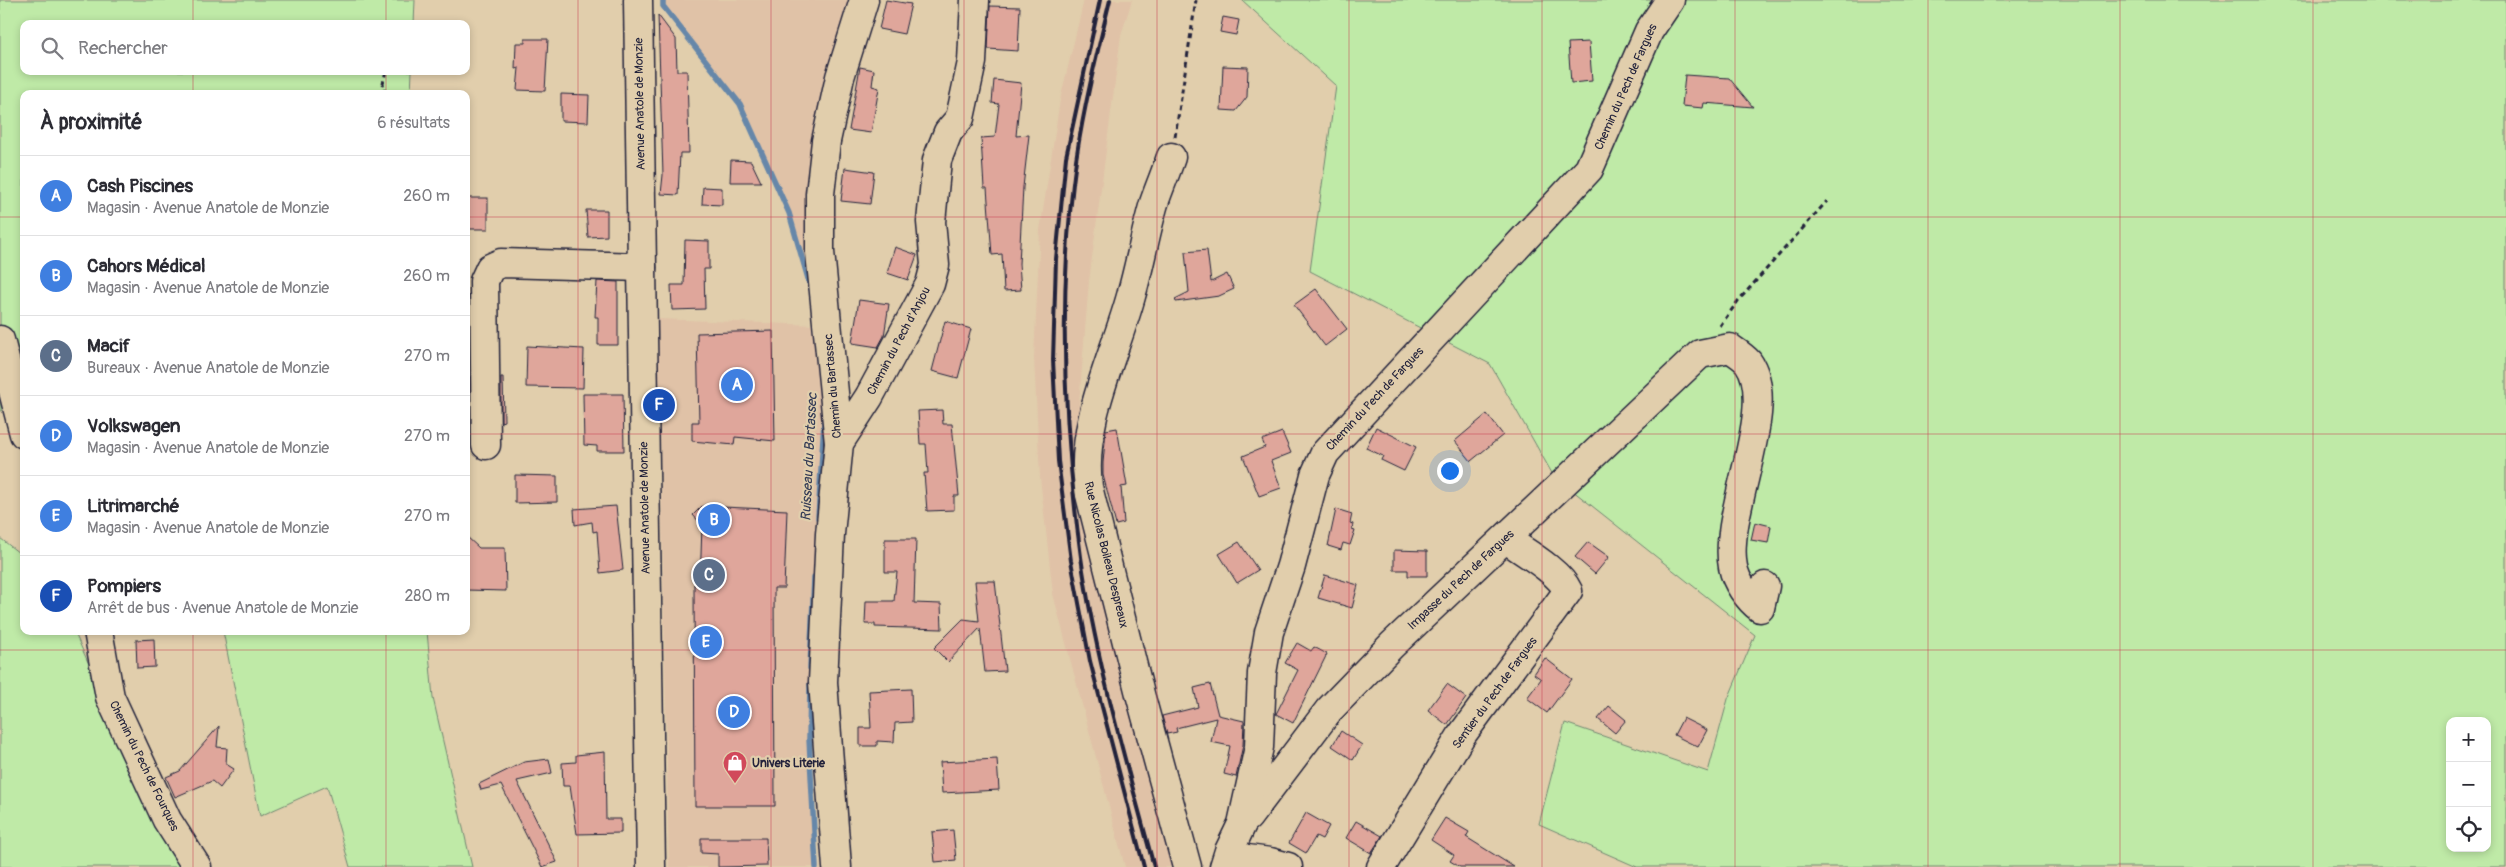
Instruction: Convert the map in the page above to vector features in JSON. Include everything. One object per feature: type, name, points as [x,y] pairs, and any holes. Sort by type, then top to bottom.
[{"type":"street","name":"Avenue Anatole de Monzie","points":[[638,0],[651,867]]},
{"type":"street","name":"Chemin du Bartassec","points":[[838,867],[823,682],[830,534],[839,443],[820,252],[820,194],[826,141],[840,78],[864,0]]},
{"type":"street","name":"Chemin du Pech d'Anjou","points":[[839,443],[869,398],[930,284],[935,265],[931,222],[937,160],[948,132],[960,118],[972,62],[975,0]]},
{"type":"street","name":"Chemin du Pech de Fargues","points":[[1224,867],[1229,851],[1242,824],[1259,746],[1262,673],[1269,632],[1291,566],[1315,475],[1325,453],[1589,169],[1649,31],[1670,0]]},
{"type":"street","name":"Rue Nicolas Boileau Despreaux","points":[[1171,157],[1154,202],[1131,297],[1105,372],[1090,428],[1085,463],[1088,487],[1140,694],[1187,867]]},
{"type":"street","points":[[486,445],[484,281],[490,268],[501,263],[642,267]]},
{"type":"street","points":[[0,340],[20,418]]},
{"type":"street","points":[[1700,354],[1730,348],[1748,362],[1757,388],[1756,413],[1733,538],[1733,568],[1748,599],[1760,608],[1765,586]]},
{"type":"street","name":"Impasse du Pech de Fargues","points":[[1242,824],[1330,710],[1392,645],[1700,354]]},
{"type":"street","name":"Sentier du Pech de Fargues","points":[[1381,867],[1462,736],[1568,592],[1565,584],[1540,563],[1506,539]]},
{"type":"street","name":"Chemin du Pech de Fourques","points":[[99,635],[110,697],[167,820],[196,867]]},
{"type":"street","points":[[1230,867],[1240,858],[1270,862],[1288,867]]},
{"type":"path","points":[[1171,157],[1196,0]]},
{"type":"path","points":[[384,90],[383,83],[385,75]]},
{"type":"path","points":[[1700,354],[1738,301],[1827,201]]},
{"type":"shaded area","points":[[663,0],[855,0],[810,283],[789,213],[740,104],[663,6]]},
{"type":"shaded area","points":[[1084,0],[1132,0],[1121,35],[1089,281],[1079,404],[1082,476],[1174,867],[1125,867],[1053,594],[1040,477],[1034,358],[1040,230],[1060,100]]},
{"type":"shaded area","points":[[658,319],[817,325],[826,395],[810,638],[809,739],[816,867],[669,867]]},
{"type":"green space","points":[[0,0],[415,0],[414,20],[20,20],[20,75],[412,75],[411,90],[20,90],[20,406],[0,411]]},
{"type":"green space","points":[[1242,0],[2506,0],[2506,867],[1637,867],[1539,824],[1565,723],[1708,772],[1728,699],[1755,635],[1553,475],[1490,364],[1310,271],[1336,86]]},
{"type":"green space","points":[[0,538],[20,554],[20,635],[76,635],[180,867],[0,867]]},
{"type":"green space","points":[[224,635],[427,635],[433,698],[472,867],[350,867],[327,786],[260,816]]},
{"type":"building","points":[[886,0],[911,4],[904,34],[879,29]]},
{"type":"building","points":[[990,6],[1020,7],[1018,51],[988,49]]},
{"type":"building","points":[[658,15],[676,39],[677,71],[687,71],[689,153],[680,153],[678,195],[661,194],[663,175]]},
{"type":"building","points":[[1223,17],[1239,20],[1236,35],[1220,32]]},
{"type":"building","points":[[525,39],[548,39],[545,91],[517,90],[519,68],[515,69],[516,43],[525,43]]},
{"type":"building","points":[[1589,42],[1592,81],[1571,83],[1568,43]]},
{"type":"building","points":[[1223,66],[1248,67],[1247,97],[1236,111],[1221,110]]},
{"type":"building","points":[[860,67],[874,70],[872,86],[879,88],[871,133],[849,130]]},
{"type":"building","points":[[1685,75],[1729,78],[1753,107],[1704,103],[1703,108],[1682,106]]},
{"type":"building","points":[[994,80],[1021,83],[1016,136],[1029,135],[1023,187],[1019,264],[1021,290],[1004,291],[1002,254],[992,255],[987,188],[984,188],[981,138],[995,137],[999,104],[992,103]]},
{"type":"building","points":[[561,94],[589,95],[588,122],[561,121]]},
{"type":"building","points":[[731,160],[751,161],[761,182],[730,182]]},
{"type":"building","points":[[845,168],[874,172],[870,204],[841,201]]},
{"type":"building","points":[[703,187],[722,188],[722,205],[702,204]]},
{"type":"building","points":[[470,198],[488,198],[488,229],[470,229]]},
{"type":"building","points":[[586,210],[607,210],[607,236],[588,237]]},
{"type":"building","points":[[685,240],[709,241],[709,269],[704,269],[705,309],[672,310],[671,285],[684,285]]},
{"type":"building","points":[[895,247],[917,255],[908,280],[887,273]]},
{"type":"building","points":[[1207,250],[1211,282],[1227,274],[1234,289],[1219,296],[1176,302],[1175,299],[1189,292],[1185,252]]},
{"type":"building","points":[[597,281],[618,282],[618,345],[598,345],[598,317],[595,317]]},
{"type":"building","points":[[1316,289],[1347,329],[1325,346],[1294,305]]},
{"type":"building","points":[[859,300],[889,304],[884,336],[878,347],[852,343]]},
{"type":"building","points":[[945,321],[971,329],[958,378],[932,371]]},
{"type":"building","points":[[773,331],[775,441],[735,437],[734,445],[692,441],[692,422],[699,422],[697,333]]},
{"type":"building","points":[[527,346],[584,349],[583,388],[526,387]]},
{"type":"building","points":[[501,377],[503,377],[504,421],[501,422]]},
{"type":"building","points":[[583,394],[623,394],[624,451],[597,451],[597,446],[584,445]]},
{"type":"building","points":[[942,410],[943,424],[952,424],[959,496],[954,496],[954,510],[927,511],[924,473],[928,473],[926,444],[920,444],[918,411]]},
{"type":"building","points":[[1487,414],[1503,435],[1471,461],[1455,441]]},
{"type":"building","points":[[1376,427],[1416,447],[1404,471],[1381,460],[1383,456],[1366,448]]},
{"type":"building","points":[[1117,428],[1127,486],[1121,487],[1124,523],[1116,525],[1103,475],[1103,463],[1106,430]]},
{"type":"building","points":[[1282,432],[1291,453],[1271,461],[1281,488],[1259,496],[1243,456],[1265,447],[1262,440]]},
{"type":"building","points":[[515,475],[557,476],[557,502],[515,503]]},
{"type":"building","points":[[616,506],[623,570],[600,573],[597,531],[593,532],[592,522],[575,525],[574,509]]},
{"type":"building","points":[[702,506],[787,510],[784,588],[774,588],[775,806],[695,806],[694,584],[700,585],[702,525],[693,515]]},
{"type":"building","points":[[1336,509],[1352,514],[1350,523],[1353,524],[1352,529],[1355,530],[1350,545],[1343,543],[1341,550],[1328,546]]},
{"type":"building","points":[[1755,522],[1771,526],[1768,543],[1751,540]]},
{"type":"building","points":[[885,539],[916,539],[914,603],[941,604],[942,629],[875,627],[875,624],[865,624],[866,601],[894,601],[897,572],[885,572]]},
{"type":"building","points":[[470,540],[479,548],[505,548],[506,591],[470,590]]},
{"type":"building","points":[[1239,542],[1258,570],[1237,583],[1219,554]]},
{"type":"building","points":[[1588,542],[1609,557],[1595,574],[1575,557]]},
{"type":"building","points":[[1394,550],[1427,551],[1427,576],[1408,576],[1408,570],[1394,570]]},
{"type":"building","points":[[1325,575],[1358,585],[1352,608],[1318,598]]},
{"type":"building","points":[[975,581],[995,581],[1005,671],[985,672],[980,628],[948,662],[934,648],[963,619],[979,621]]},
{"type":"building","points":[[154,639],[155,667],[137,668],[136,640]]},
{"type":"building","points":[[1297,643],[1311,651],[1314,647],[1327,654],[1293,723],[1276,714],[1298,670],[1285,663]]},
{"type":"building","points":[[1545,658],[1572,679],[1547,713],[1527,698],[1541,679],[1534,674]]},
{"type":"building","points":[[1210,684],[1218,715],[1244,721],[1243,745],[1236,777],[1224,774],[1230,746],[1211,742],[1216,718],[1176,728],[1177,732],[1167,734],[1162,716],[1198,707],[1194,688]]},
{"type":"building","points":[[1447,684],[1466,698],[1447,725],[1428,710]]},
{"type":"building","points":[[911,689],[912,722],[895,723],[894,742],[877,741],[877,746],[860,746],[860,728],[871,728],[869,691]]},
{"type":"building","points":[[1609,706],[1626,720],[1615,733],[1598,719]]},
{"type":"building","points":[[1683,718],[1707,730],[1698,747],[1674,735]]},
{"type":"building","points":[[219,726],[217,747],[227,748],[226,764],[234,769],[220,788],[212,781],[175,797],[166,777],[180,771]]},
{"type":"building","points":[[1341,731],[1362,745],[1353,760],[1332,746]]},
{"type":"building","points":[[605,752],[606,819],[621,819],[621,833],[577,834],[570,786],[563,786],[562,763],[576,762],[576,755]]},
{"type":"building","points":[[549,759],[552,773],[517,781],[557,862],[542,867],[501,785],[481,790],[479,784],[524,762]]},
{"type":"building","points":[[997,759],[999,790],[942,793],[940,762]]},
{"type":"building","points":[[1306,813],[1329,826],[1322,839],[1316,836],[1306,853],[1289,843]]},
{"type":"building","points":[[1445,818],[1469,832],[1466,837],[1514,867],[1460,867],[1450,861],[1454,855],[1431,840]]},
{"type":"building","points":[[1356,821],[1382,836],[1371,853],[1346,838]]},
{"type":"building","points":[[953,830],[956,860],[935,862],[932,832]]},
{"type":"building","points":[[701,838],[766,838],[767,866],[718,867],[718,854],[701,853]]},
{"type":"waterway","name":"Ruisseau du Bartassec","points":[[663,0],[663,6],[740,104],[789,213],[811,289]]},
{"type":"waterway","name":"Ruisseau du Bartassec","points":[[818,518],[824,422]]},
{"type":"waterway","name":"Ruisseau du Bartassec","points":[[810,668],[814,577]]},
{"type":"waterway","name":"Ruisseau du Bartassec","points":[[810,684],[809,739],[816,867]]},
{"type":"railway","points":[[1100,0],[1066,157],[1056,259],[1053,360],[1058,461],[1071,561],[1090,661],[1144,867]]},
{"type":"railway","points":[[1110,0],[1083,120],[1070,209],[1065,309],[1067,408],[1075,508],[1087,596],[1113,713],[1154,867]]},
{"type":"place","name":"Cash Piscines","points":[[737,385]]},
{"type":"place","name":"Pompiers","points":[[659,405]]},
{"type":"place","name":"Cahors Médical","points":[[714,520]]},
{"type":"place","name":"Macif","points":[[709,575]]},
{"type":"place","name":"Litrimarché","points":[[706,642]]},
{"type":"place","name":"Volkswagen","points":[[734,712]]},
{"type":"place","name":"Univers Literie","points":[[735,784]]}]
